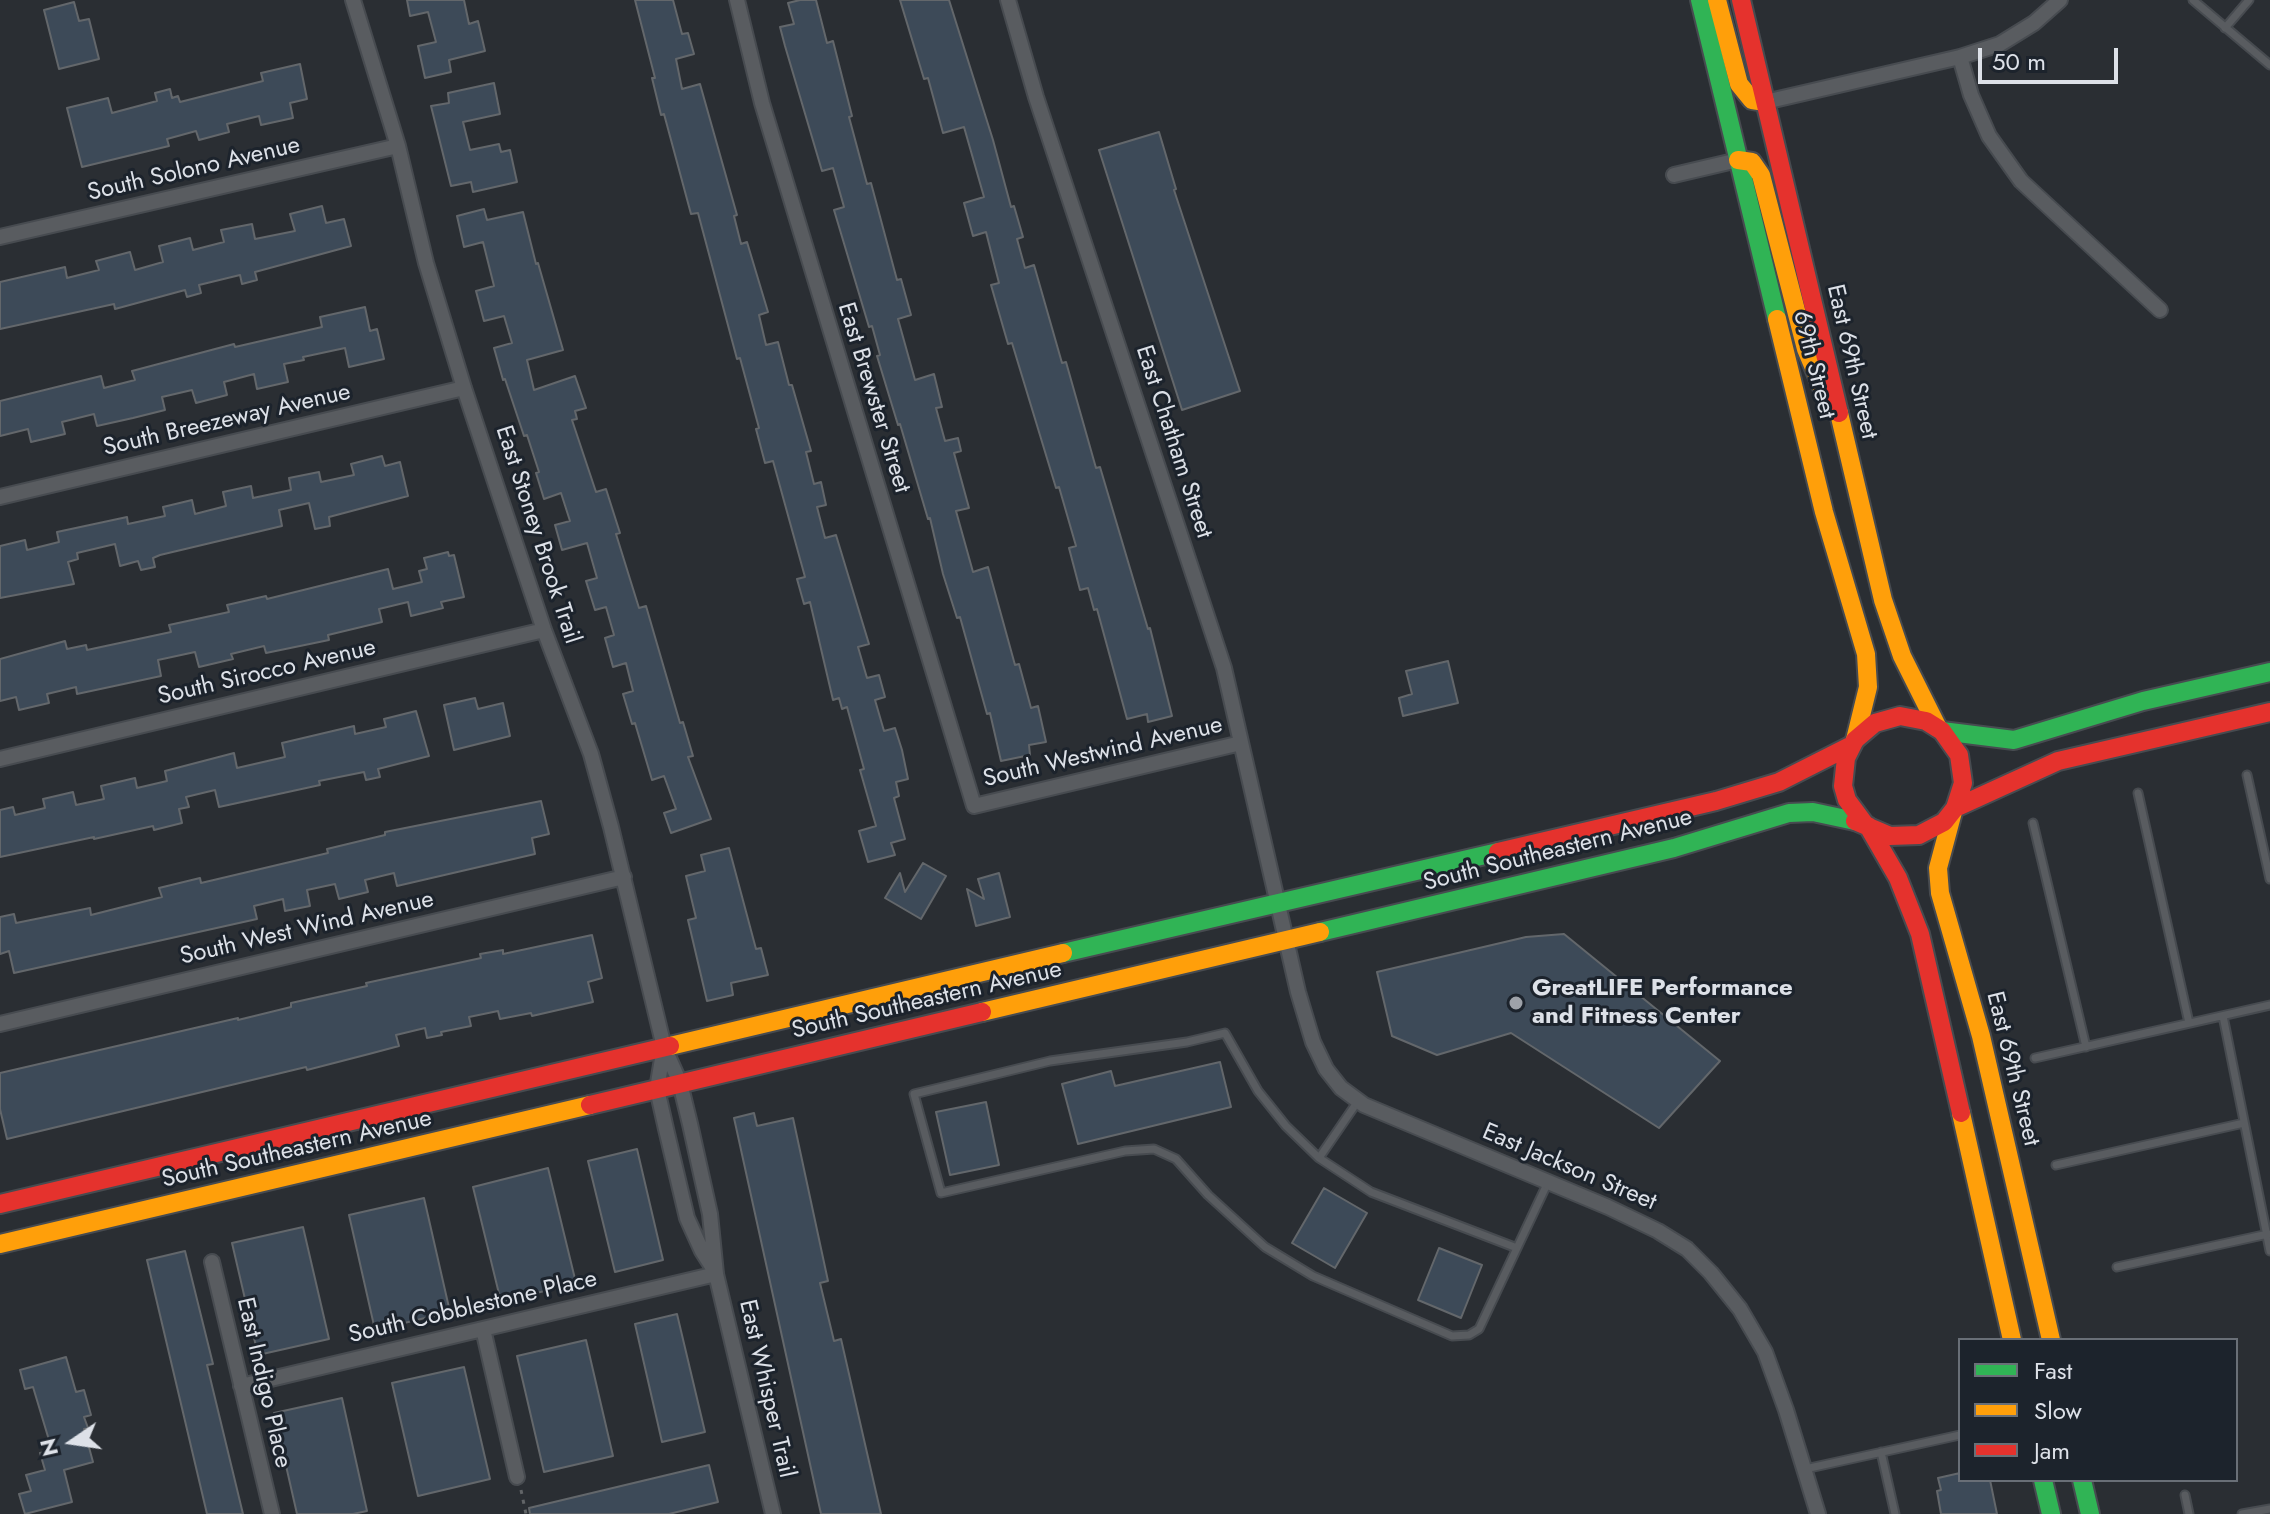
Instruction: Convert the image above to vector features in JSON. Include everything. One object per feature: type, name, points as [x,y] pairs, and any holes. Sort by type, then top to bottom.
[{"type":"main road","name":"69th Street","points":[[1700,0],[1824,512],[1866,654],[1868,687],[1853,742]]},
{"type":"main road","points":[[1717,0],[1739,84],[1752,100],[1765,102]]},
{"type":"main road","name":"East 69th Street","points":[[1741,0],[1893,633],[1940,729]]},
{"type":"main road","points":[[1738,160],[1752,162],[1761,175],[1806,349],[1842,426]]},
{"type":"main road","points":[[1940,729],[1982,738],[2014,740],[2143,701],[2270,672]]},
{"type":"main road","points":[[1954,809],[2058,761],[2270,712]]},
{"type":"main road","points":[[1866,825],[1890,836],[1919,835],[1944,822],[1954,809],[1963,783],[1963,769],[1952,742],[1940,729],[1926,721],[1900,716],[1875,723],[1853,742],[1846,758],[1843,786],[1847,800],[1898,878],[1920,934],[2012,1338]]},
{"type":"main road","name":"South Southeastern Avenue","points":[[0,1204],[1716,801],[1779,782],[1853,742]]},
{"type":"main road","name":"East 69th Street","points":[[1954,809],[1938,868],[1940,893],[1981,1036],[2051,1338]]},
{"type":"main road","name":"South Southeastern Avenue","points":[[0,1244],[1674,848],[1789,813],[1813,812],[1866,825]]},
{"type":"main road","points":[[2043,1482],[2051,1514]]},
{"type":"main road","points":[[2082,1482],[2090,1514]]},
{"type":"street","name":"East Stoney Brook Trail","points":[[353,0],[398,146],[426,263],[464,388],[544,630],[591,754],[664,1047],[680,1083]]},
{"type":"street","name":"East Brewster Street","points":[[737,0],[762,103],[974,806]]},
{"type":"street","name":"East Chatham Street","points":[[1008,0],[1036,97],[1213,632],[1279,902]]},
{"type":"street","points":[[1765,102],[1960,57],[2000,44],[2034,23],[2060,0]]},
{"type":"street","points":[[1960,57],[1971,95],[1989,136],[2021,181],[2160,310]]},
{"type":"street","name":"South Solono Avenue","points":[[0,237],[398,146]]},
{"type":"street","points":[[1674,175],[1738,160]]},
{"type":"street","name":"South Breezeway Avenue","points":[[0,497],[464,388]]},
{"type":"street","name":"South Sirocco Avenue","points":[[0,759],[544,630]]},
{"type":"street","name":"South Westwind Avenue","points":[[974,806],[1241,743]]},
{"type":"street","name":"South West Wind Avenue","points":[[0,1024],[624,877]]},
{"type":"street","name":"East Jackson Street","points":[[1279,902],[1298,992],[1313,1042],[1326,1069],[1341,1088],[1358,1101],[1658,1231],[1687,1249],[1711,1273],[1740,1309],[1765,1352],[1818,1514]]},
{"type":"street","name":"East Whisper Trail","points":[[664,1047],[657,1089],[687,1218],[716,1274]]},
{"type":"street","name":"East Whisper Trail","points":[[680,1083],[710,1214],[716,1274],[773,1514]]},
{"type":"street","name":"East Indigo Place","points":[[212,1262],[272,1514]]},
{"type":"street","name":"South Cobblestone Place","points":[[241,1386],[716,1274]]},
{"type":"street","points":[[483,1329],[517,1477]]},
{"type":"lane","points":[[2193,0],[2270,65]]},
{"type":"lane","points":[[2225,28],[2249,0]]},
{"type":"lane","points":[[2247,775],[2270,879]]},
{"type":"lane","points":[[2138,793],[2189,1023]]},
{"type":"lane","points":[[2033,823],[2086,1047]]},
{"type":"lane","points":[[2035,1058],[2270,1005]]},
{"type":"lane","points":[[2223,1016],[2270,1251]]},
{"type":"lane","points":[[1517,1248],[1371,1192],[1319,1158],[1286,1126],[1258,1091],[1225,1033],[1187,1042],[1050,1061],[914,1094],[941,1193],[1125,1151],[1154,1149],[1176,1159],[1208,1195],[1265,1247],[1313,1276],[1452,1336],[1469,1335],[1479,1329],[1548,1182]]},
{"type":"lane","points":[[1319,1158],[1358,1101]]},
{"type":"lane","points":[[2056,1165],[2244,1123]]},
{"type":"lane","points":[[2117,1267],[2268,1234]]},
{"type":"lane","points":[[1805,1469],[1958,1435]]},
{"type":"lane","points":[[1881,1452],[1895,1514]]},
{"type":"lane","points":[[2185,1495],[2189,1514]]},
{"type":"lane","points":[[2242,1514],[2270,1509]]},
{"type":"path","points":[[517,1477],[526,1514]]},
{"type":"building","points":[[407,0],[464,0],[469,24],[478,21],[485,51],[449,60],[451,72],[425,78],[418,46],[436,42],[428,12],[410,16]]},
{"type":"building","points":[[635,0],[673,0],[682,34],[688,33],[694,54],[676,59],[682,89],[700,84],[737,215],[734,216],[741,244],[747,242],[768,312],[759,315],[766,345],[778,342],[811,451],[806,452],[814,484],[821,482],[826,505],[817,507],[825,538],[836,535],[869,644],[858,647],[867,678],[879,675],[885,697],[875,700],[884,731],[895,728],[902,750],[908,779],[896,782],[899,796],[894,798],[905,839],[891,843],[895,855],[868,862],[859,831],[876,826],[860,770],[864,769],[847,707],[842,709],[839,698],[833,700],[810,602],[804,604],[797,579],[805,577],[773,461],[765,463],[756,429],[759,428],[698,213],[691,214],[664,114],[661,115]]},
{"type":"building","points":[[816,0],[827,43],[833,41],[867,184],[871,183],[897,280],[901,279],[911,315],[898,319],[915,380],[934,374],[942,407],[936,408],[945,441],[958,438],[961,451],[954,453],[969,508],[956,511],[973,572],[988,567],[1015,665],[1019,664],[1031,708],[1038,706],[1046,742],[1029,745],[1030,755],[1001,761],[990,713],[987,714],[960,617],[957,618],[943,574],[930,518],[898,425],[877,356],[880,355],[872,326],[869,327],[834,210],[844,207],[833,168],[822,171],[780,27],[794,24],[788,3]]},
{"type":"building","points":[[900,0],[949,0],[1011,207],[1014,206],[1023,237],[1017,239],[1025,268],[1034,265],[1062,363],[1066,362],[1096,468],[1100,467],[1150,628],[1172,716],[1148,722],[1147,714],[1127,719],[1097,609],[1094,610],[1088,588],[1080,590],[1069,548],[1076,546],[1059,487],[1056,488],[1012,343],[1008,344],[991,285],[999,283],[986,232],[973,236],[964,203],[984,197],[964,127],[943,133],[928,78],[924,79]]},
{"type":"building","points":[[74,2],[79,21],[89,19],[99,59],[59,69],[44,10]]},
{"type":"building","points":[[300,64],[307,99],[290,103],[293,118],[261,125],[259,116],[227,124],[229,132],[199,140],[196,131],[167,139],[169,146],[82,167],[67,108],[108,98],[112,113],[157,101],[155,93],[170,89],[172,98],[178,96],[180,102],[263,81],[261,73]]},
{"type":"building","points":[[494,83],[500,114],[463,122],[470,150],[499,144],[501,152],[510,150],[517,182],[473,192],[471,182],[451,186],[431,106],[449,103],[448,93]]},
{"type":"building","points":[[1159,132],[1174,190],[1240,391],[1182,410],[1099,150]]},
{"type":"building","points":[[322,206],[326,223],[344,219],[351,246],[255,272],[257,280],[242,284],[240,275],[199,285],[201,293],[187,297],[185,290],[115,309],[114,304],[0,329],[0,282],[65,267],[67,278],[99,270],[96,261],[130,252],[135,270],[163,262],[159,246],[190,238],[193,250],[224,242],[221,230],[252,224],[255,239],[295,231],[290,214]]},
{"type":"building","points":[[484,209],[487,220],[523,212],[563,350],[527,360],[534,390],[575,376],[586,408],[575,411],[577,419],[572,420],[596,492],[606,489],[639,608],[646,606],[680,723],[683,722],[693,756],[688,757],[711,819],[671,833],[664,813],[676,809],[664,776],[652,780],[623,694],[633,691],[626,663],[613,667],[605,638],[614,635],[606,607],[595,610],[586,581],[597,578],[587,543],[562,550],[555,525],[570,521],[561,493],[544,499],[527,435],[524,436],[494,348],[512,343],[504,316],[484,321],[476,291],[494,286],[483,242],[464,247],[457,216]]},
{"type":"building","points":[[365,307],[370,331],[377,329],[384,359],[349,367],[345,348],[284,364],[288,382],[257,389],[254,374],[224,382],[227,395],[196,403],[192,390],[162,397],[165,410],[133,418],[97,426],[94,414],[62,422],[65,434],[31,442],[28,429],[0,436],[0,401],[101,376],[104,388],[135,380],[132,371],[234,344],[235,347],[322,327],[320,317]]},
{"type":"building","points":[[382,456],[385,466],[400,462],[408,496],[329,517],[330,526],[315,529],[309,503],[279,510],[282,526],[160,555],[153,558],[155,567],[141,570],[138,561],[120,566],[115,544],[77,553],[78,559],[68,562],[74,584],[0,598],[0,546],[25,540],[27,550],[59,542],[57,532],[127,517],[128,524],[165,516],[163,507],[192,500],[195,514],[226,506],[223,492],[251,486],[253,498],[291,490],[289,478],[319,472],[321,482],[354,475],[351,464]]},
{"type":"building","points":[[448,552],[449,556],[454,555],[464,597],[441,602],[443,608],[411,616],[408,602],[379,609],[382,622],[328,635],[329,640],[266,653],[264,646],[231,654],[233,659],[199,667],[195,652],[158,660],[161,676],[77,694],[76,687],[47,694],[49,703],[19,710],[16,697],[0,701],[0,659],[65,641],[67,649],[86,645],[87,650],[171,632],[169,625],[229,612],[227,605],[266,596],[267,599],[388,569],[393,589],[422,582],[419,571],[427,569],[424,558]]},
{"type":"building","points":[[1448,661],[1458,703],[1403,716],[1399,698],[1412,694],[1406,671]]},
{"type":"building","points":[[475,698],[478,709],[503,703],[510,736],[454,750],[444,705]]},
{"type":"building","points":[[416,711],[429,756],[378,769],[380,777],[366,780],[364,772],[219,807],[215,790],[186,797],[189,807],[179,809],[182,823],[0,857],[0,810],[13,807],[15,815],[45,808],[43,799],[73,792],[76,805],[104,799],[101,786],[135,778],[137,788],[167,781],[165,771],[234,753],[237,768],[285,757],[282,743],[354,726],[355,734],[386,727],[384,719]]},
{"type":"building","points":[[541,801],[549,834],[532,838],[535,854],[397,886],[394,873],[365,880],[368,892],[339,899],[335,884],[307,890],[310,906],[285,911],[283,899],[254,906],[257,919],[14,973],[9,951],[0,954],[0,917],[14,914],[16,923],[90,908],[91,915],[162,897],[159,888],[200,878],[201,883],[328,853],[327,849],[385,835],[385,832]]},
{"type":"building","points":[[729,848],[756,949],[761,948],[768,975],[731,983],[733,995],[707,1001],[688,920],[696,918],[686,876],[705,871],[701,855]]},
{"type":"building","points":[[923,863],[946,876],[921,919],[885,898],[900,873],[905,892]]},
{"type":"building","points":[[999,873],[1010,917],[976,926],[967,889],[984,899],[978,879]]},
{"type":"building","name":"GreatLIFE Performance and Fitness Center","points":[[1564,934],[1720,1061],[1659,1128],[1511,1033],[1437,1055],[1392,1036],[1377,972],[1526,937]]},
{"type":"building","points":[[592,935],[602,978],[588,982],[593,1002],[532,1016],[531,1013],[500,1019],[498,1011],[469,1017],[471,1026],[441,1032],[442,1035],[427,1038],[425,1028],[396,1035],[399,1046],[369,1054],[7,1139],[0,1109],[0,1073],[291,1007],[291,1003],[367,986],[366,983],[481,958],[480,954],[503,950],[503,954]]},
{"type":"building","points":[[1220,1062],[1231,1107],[1078,1144],[1062,1084],[1111,1071],[1115,1086]]},
{"type":"building","points":[[986,1102],[999,1165],[950,1175],[936,1112]]},
{"type":"building","points":[[754,1113],[757,1126],[793,1118],[828,1281],[820,1283],[834,1341],[841,1339],[881,1514],[821,1514],[734,1118]]},
{"type":"building","points":[[637,1149],[663,1260],[615,1272],[588,1161]]},
{"type":"building","points":[[548,1168],[576,1283],[501,1302],[473,1187]]},
{"type":"building","points":[[1324,1188],[1367,1213],[1335,1268],[1292,1243]]},
{"type":"building","points":[[424,1198],[450,1312],[375,1330],[349,1215]]},
{"type":"building","points":[[303,1227],[329,1339],[258,1355],[232,1243]]},
{"type":"building","points":[[1439,1248],[1482,1265],[1461,1318],[1418,1300]]},
{"type":"building","points":[[185,1251],[213,1364],[207,1365],[243,1514],[207,1514],[147,1260]]},
{"type":"building","points":[[677,1314],[705,1432],[662,1442],[635,1324]]},
{"type":"building","points":[[586,1340],[613,1456],[544,1472],[517,1356]]},
{"type":"building","points":[[66,1357],[76,1392],[84,1390],[91,1415],[84,1417],[88,1428],[84,1429],[93,1462],[64,1470],[72,1502],[25,1514],[19,1494],[31,1491],[26,1475],[45,1470],[40,1453],[52,1450],[33,1387],[25,1389],[20,1370]]},
{"type":"building","points":[[464,1367],[490,1479],[418,1496],[392,1383]]},
{"type":"building","points":[[342,1398],[367,1511],[297,1514],[274,1413]]},
{"type":"building","points":[[709,1465],[718,1502],[669,1514],[530,1514],[529,1508]]},
{"type":"building","points":[[1958,1473],[1958,1482],[1990,1482],[1997,1514],[1941,1514],[1938,1478]]},
{"type":"traffic: fast","points":[[1700,0],[1777,319]]},
{"type":"traffic: fast","points":[[1942,731],[2014,740],[2143,701],[2270,672]]},
{"type":"traffic: fast","points":[[1320,932],[1674,848],[1789,813],[1813,812],[1855,821]]},
{"type":"traffic: fast","points":[[1063,953],[1498,852]]},
{"type":"traffic: fast","points":[[2043,1482],[2051,1514]]},
{"type":"traffic: fast","points":[[2082,1482],[2090,1514]]},
{"type":"traffic: slow","points":[[1717,0],[1739,84],[1752,100],[1765,102]]},
{"type":"traffic: slow","points":[[1738,160],[1752,162],[1761,175],[1806,349],[1825,394]]},
{"type":"traffic: slow","points":[[1777,319],[1824,512],[1866,654],[1868,687],[1855,740]]},
{"type":"traffic: slow","points":[[1839,413],[1883,600],[1902,656],[1938,728]]},
{"type":"traffic: slow","points":[[1953,812],[1938,868],[1940,893],[1981,1036],[2051,1338]]},
{"type":"traffic: slow","points":[[982,1012],[1320,932]]},
{"type":"traffic: slow","points":[[670,1046],[1063,953]]},
{"type":"traffic: slow","points":[[0,1244],[590,1105]]},
{"type":"traffic: slow","points":[[1961,1113],[2012,1338]]},
{"type":"traffic: jam","points":[[1741,0],[1839,413]]},
{"type":"traffic: jam","points":[[1955,808],[2058,761],[2270,712]]},
{"type":"traffic: jam","points":[[1855,821],[1890,836],[1919,835],[1944,822],[1955,808],[1963,783],[1959,755],[1942,731],[1926,721],[1900,716],[1875,723],[1855,740],[1846,758],[1843,786],[1847,800],[1864,823]]},
{"type":"traffic: jam","points":[[1498,852],[1716,801],[1779,782],[1852,745]]},
{"type":"traffic: jam","points":[[1868,826],[1898,878],[1920,934],[1961,1113]]},
{"type":"traffic: jam","points":[[590,1105],[982,1012]]},
{"type":"traffic: jam","points":[[0,1204],[670,1046]]},
{"type":"place","name":"GreatLIFE Performance and Fitness Center","points":[[1516,1003]]}]
